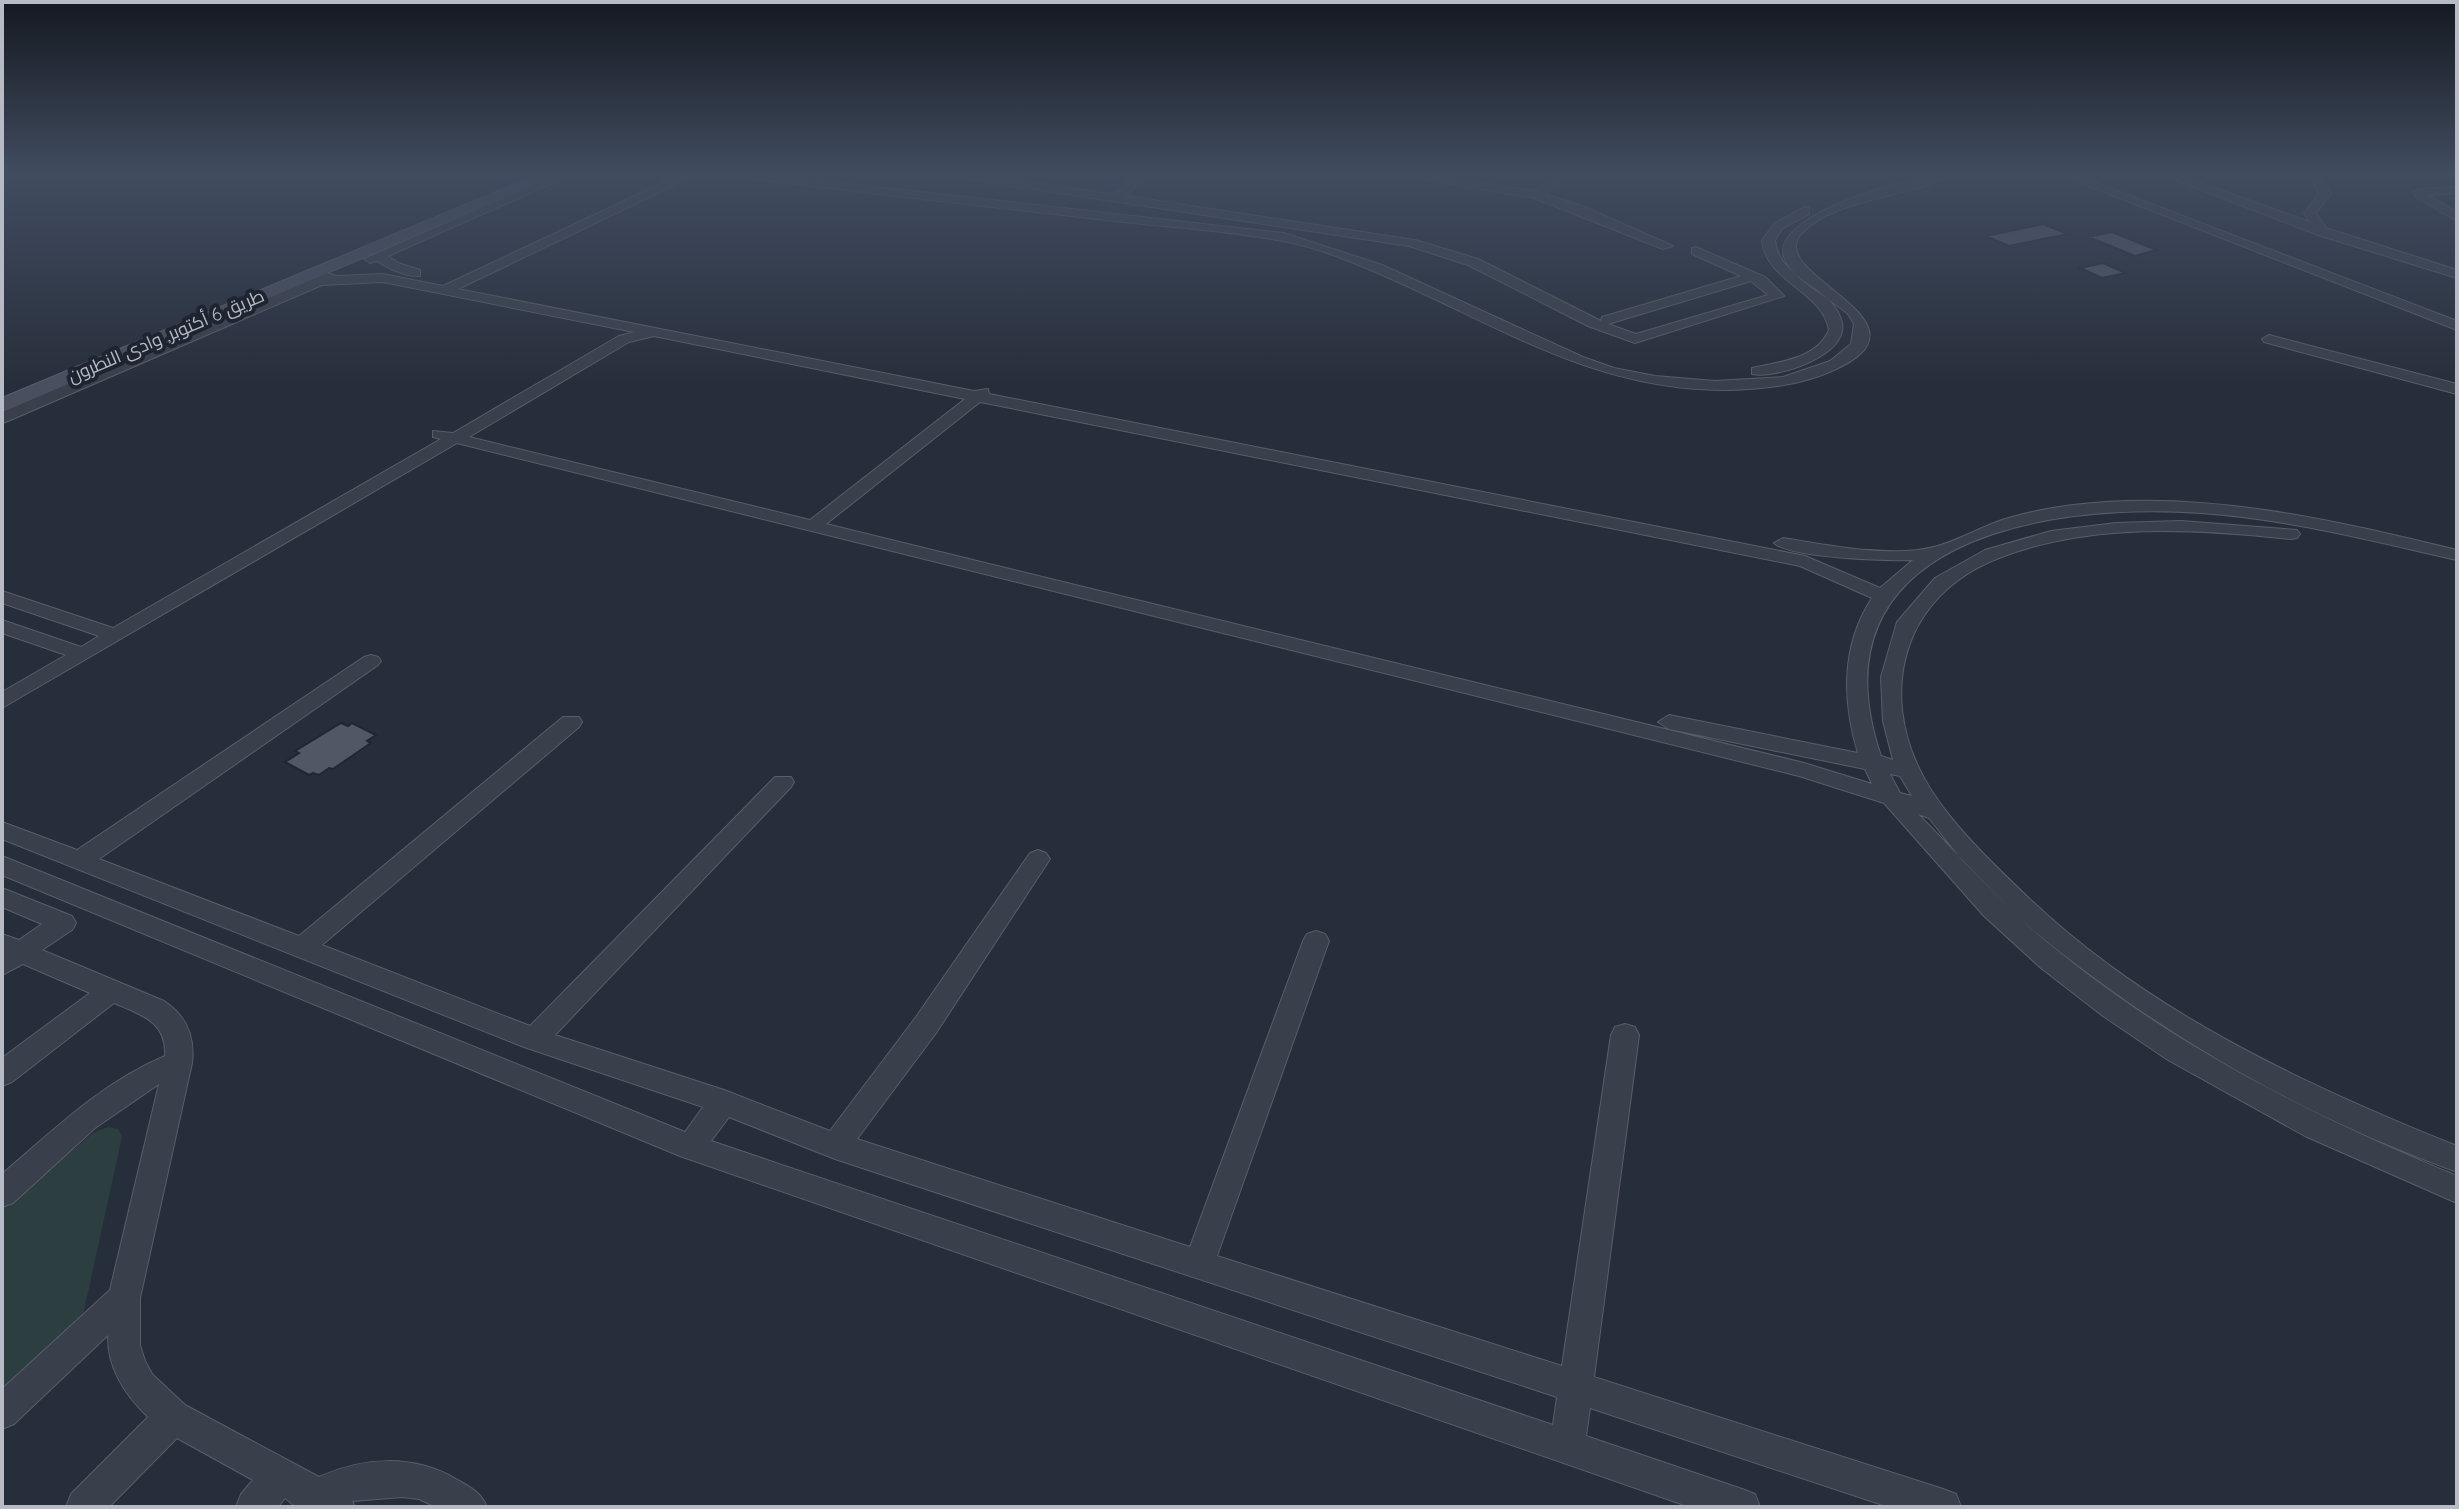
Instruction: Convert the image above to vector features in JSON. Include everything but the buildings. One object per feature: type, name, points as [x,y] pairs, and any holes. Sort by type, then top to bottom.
[{"type":"street","name":"طريق 6 أكتوبر, وادى النطرون","points":[[2,395],[226,311],[375,244]]},
{"type":"street","name":"طريق 6 أكتوبر, وادى النطرون","points":[[2,406],[384,244]]},
{"type":"street","points":[[2,418],[226,311],[318,281],[403,244]]},
{"type":"street","points":[[443,283],[527,244]]},
{"type":"street","points":[[443,283],[532,244]]},
{"type":"street","points":[[1310,244],[1359,262],[1594,366],[1660,381],[1743,385],[1811,375],[1846,358],[1860,342],[1862,330],[1856,316],[1801,271],[1791,257],[1789,244]]},
{"type":"street","points":[[1337,244],[1598,353],[1649,367],[1718,373],[1762,370],[1792,363],[1816,354],[1834,337],[1834,317],[1785,275],[1772,256],[1770,244]]},
{"type":"street","points":[[1416,244],[1473,262],[1550,296],[1593,323],[1611,325],[1746,279]]},
{"type":"street","points":[[1611,325],[1631,338],[1644,338],[1776,297],[1756,278],[1671,244]]},
{"type":"street","points":[[2254,244],[2457,319]]},
{"type":"street","points":[[2259,244],[2457,326]]},
{"type":"street","points":[[2358,244],[2457,274]]},
{"type":"street","points":[[1680,248],[1767,287]]},
{"type":"street","points":[[378,255],[393,266],[443,283],[612,324],[975,389]]},
{"type":"street","points":[[318,281],[373,277],[409,283],[443,283],[1820,558],[1936,552]]},
{"type":"street","points":[[452,433],[607,337],[613,332],[612,324]]},
{"type":"street","points":[[2,701],[75,651],[452,433],[624,339],[656,332]]},
{"type":"street","points":[[2269,339],[2457,389]]},
{"type":"street","points":[[811,520],[975,389]]},
{"type":"street","points":[[452,433],[1689,727],[1911,771]]},
{"type":"street","points":[[2448,560],[2371,533],[2234,511],[2157,507],[2080,511],[2010,522],[1936,552],[1907,571],[1872,610],[1858,655],[1855,686],[1861,729],[1893,801],[1963,880],[2016,932],[2119,1013],[2185,1056],[2291,1115],[2397,1166],[2457,1190]]},
{"type":"street","points":[[811,520],[1804,770],[1893,801],[1936,812]]},
{"type":"street","points":[[2448,560],[2252,529],[2172,525],[2078,532],[2032,540],[1977,560],[1938,587],[1904,625],[1892,664],[1889,696],[1893,720],[1917,787],[1980,864],[2037,918],[2107,974],[2190,1030],[2286,1085],[2395,1136],[2457,1159]]},
{"type":"street","points":[[1820,558],[1884,596]]},
{"type":"street","points":[[2,597],[107,632]]},
{"type":"street","points":[[2,626],[75,651]]},
{"type":"street","points":[[2,686],[75,651]]},
{"type":"street","points":[[1858,655],[1892,664]]},
{"type":"street","points":[[80,860],[371,661]]},
{"type":"street","points":[[301,949],[571,722]]},
{"type":"street","points":[[534,1039],[783,782]]},
{"type":"street","points":[[2,830],[534,1039],[724,1102],[835,1146],[1943,1507]]},
{"type":"street","points":[[835,1146],[926,1025],[1038,859]]},
{"type":"street","points":[[2,865],[690,1147],[1742,1507]]},
{"type":"street","points":[[3,898],[63,923],[8,954]]},
{"type":"street","points":[[1198,1266],[1316,941]]},
{"type":"street","points":[[8,954],[132,999],[167,1016],[179,1036],[178,1063],[124,1298],[124,1345],[140,1386],[173,1417],[281,1476],[321,1503],[366,1481],[410,1479],[430,1484],[469,1507]]},
{"type":"street","points":[[2,1074],[110,992]]},
{"type":"street","points":[[1567,1447],[1625,1035]]},
{"type":"street","points":[[2,1193],[119,1094],[147,1076],[178,1063]]},
{"type":"street","points":[[690,1147],[724,1102]]},
{"type":"street","points":[[2,1412],[124,1298]]},
{"type":"street","points":[[84,1507],[173,1417]]},
{"type":"street","points":[[254,1507],[281,1476]]},
{"type":"shaded area","points":[[108,1127],[118,1129],[122,1137],[83,1315],[2,1393],[2,1209],[93,1133]]}]
